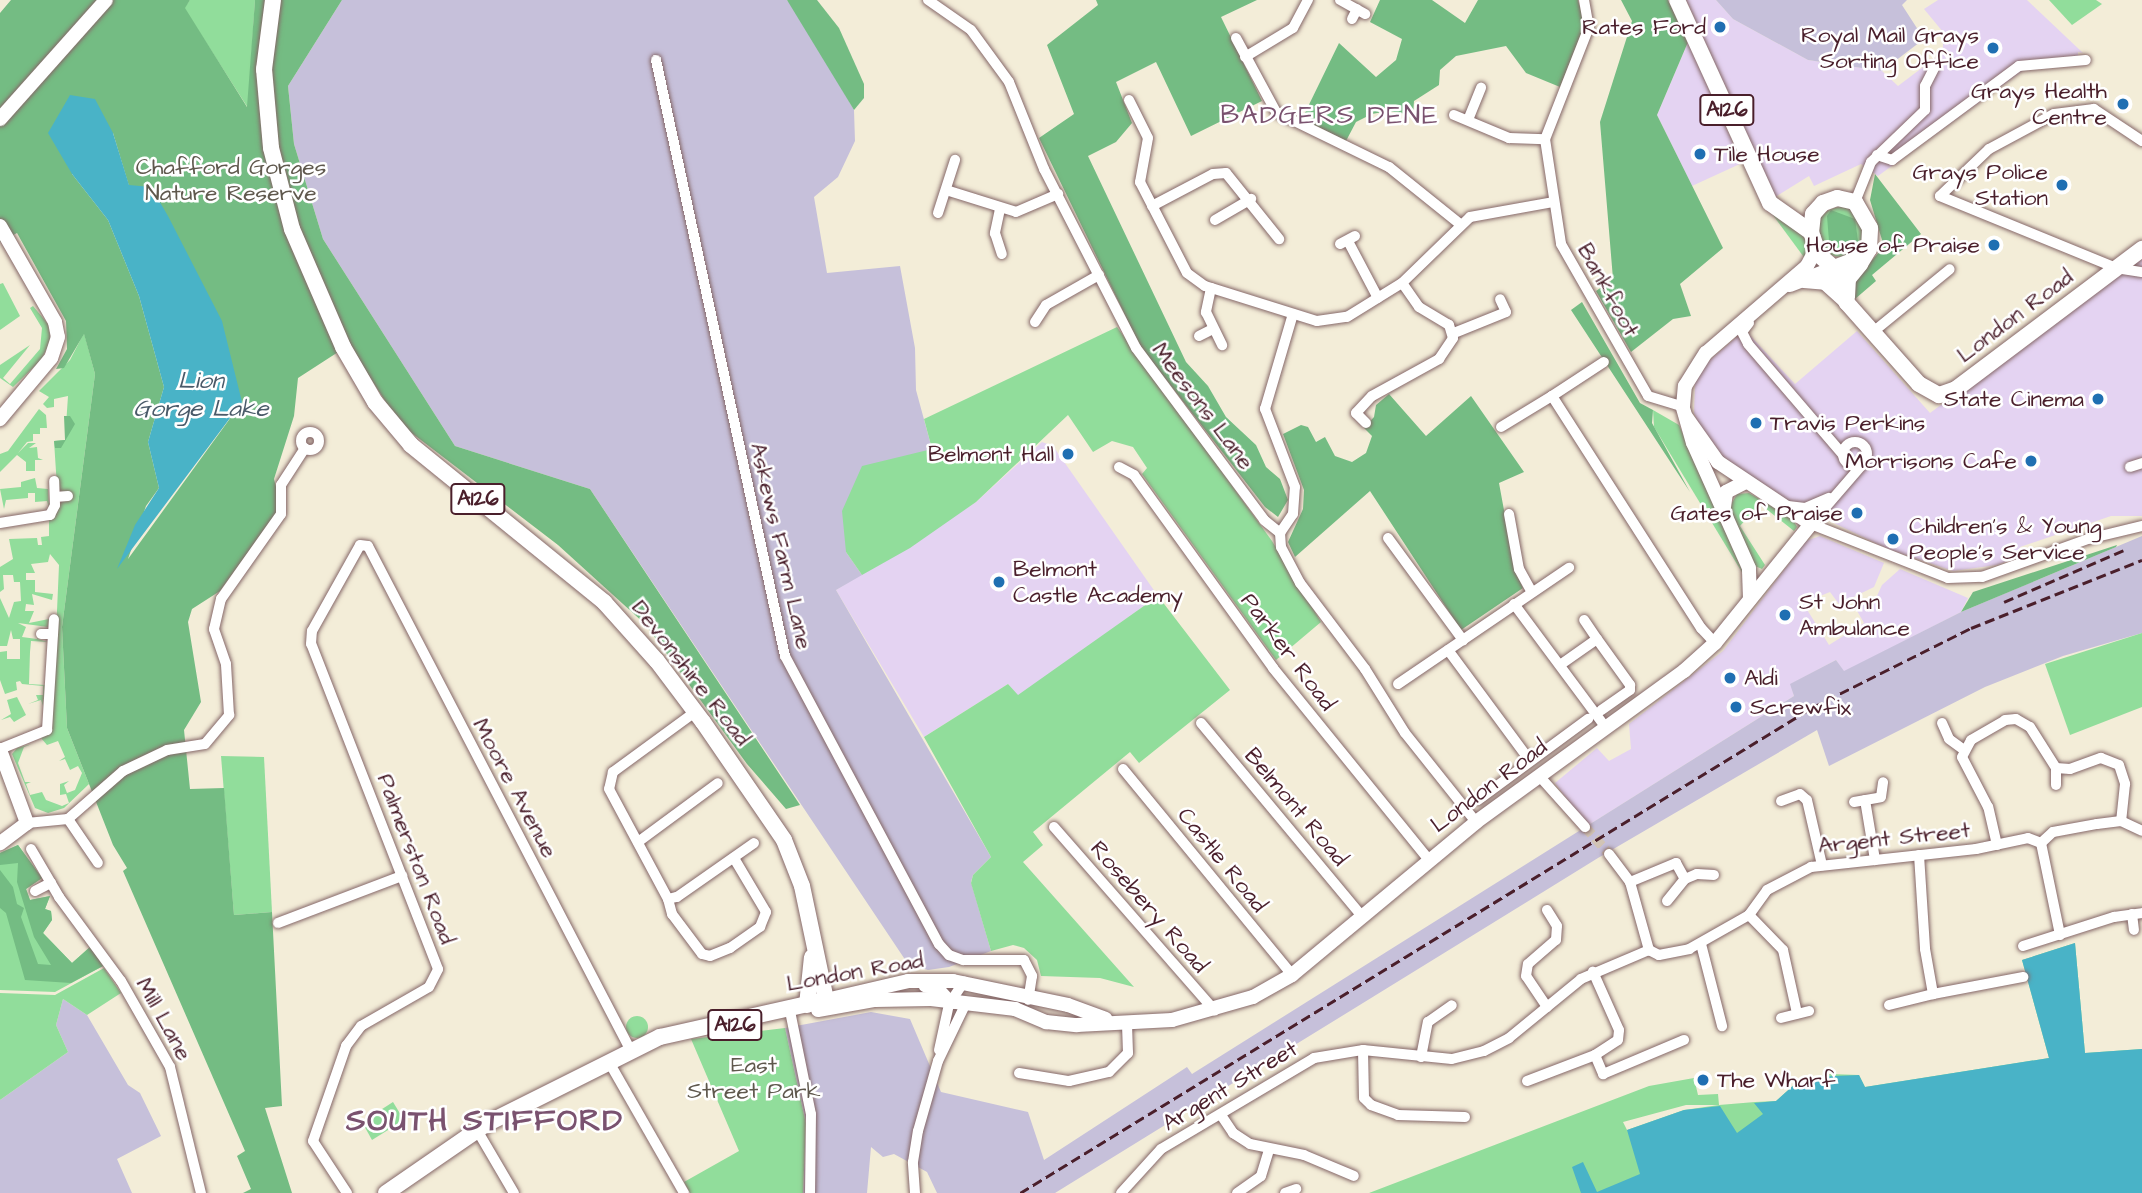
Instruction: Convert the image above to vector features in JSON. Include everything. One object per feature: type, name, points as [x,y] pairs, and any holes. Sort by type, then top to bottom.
[{"type":"main road","name":"Devonshire Road","points":[[273,0],[264,79],[278,184],[309,272],[361,380],[411,445],[604,602],[695,712],[784,840],[802,886],[814,941],[817,1005]]},
{"type":"main road","name":"A126","points":[[1677,0],[1770,203],[1811,232]]},
{"type":"main road","points":[[1783,214],[1818,208],[1837,198],[1854,202],[1871,228],[1871,243],[1846,284],[1847,303]]},
{"type":"main road","points":[[1818,208],[1811,232],[1816,249],[1835,268],[1847,303],[1873,332]]},
{"type":"main road","name":"London Road","points":[[1873,332],[1919,384],[1939,395],[1956,389],[2120,269],[2142,249]]},
{"type":"main road","points":[[1835,268],[1863,257]]},
{"type":"main road","name":"London Road","points":[[386,1193],[477,1130],[631,1051],[678,1030],[817,1005]]},
{"type":"street","points":[[0,118],[106,0]]},
{"type":"street","name":"Meesons Lane","points":[[928,0],[971,30],[1009,82],[1058,194],[1136,348],[1264,520],[1280,533],[1282,547],[1300,583],[1365,669],[1405,733],[1476,822]]},
{"type":"street","points":[[1245,57],[1293,28],[1308,0]]},
{"type":"street","points":[[1340,0],[1358,14]]},
{"type":"street","name":"Bankfoot","points":[[1584,0],[1590,27],[1545,139],[1553,202],[1565,254],[1643,390],[1656,402],[1685,412]]},
{"type":"street","points":[[1236,38],[1279,116],[1388,167],[1460,224]]},
{"type":"street","name":"Askews Farm Lane","points":[[656,60],[785,656],[939,944],[949,955],[964,960],[1018,958],[1028,965],[1032,976]]},
{"type":"street","points":[[1877,155],[1892,160],[2019,66],[2085,60]]},
{"type":"street","points":[[1854,202],[1877,155],[1919,119],[1934,68]]},
{"type":"street","points":[[1468,120],[1481,88]]},
{"type":"street","points":[[1129,100],[1148,143],[1139,178],[1187,273],[1211,288],[1293,314],[1338,321],[1402,283],[1460,224],[1480,214],[1553,202]]},
{"type":"street","points":[[1136,114],[1148,108]]},
{"type":"street","points":[[2142,141],[2094,109],[2054,114],[1989,149],[1940,196],[2120,269],[2142,272]]},
{"type":"street","points":[[1454,115],[1509,138],[1545,139]]},
{"type":"street","points":[[938,213],[955,160]]},
{"type":"street","points":[[1152,206],[1220,172],[1231,176],[1279,239]]},
{"type":"street","points":[[946,190],[1000,209],[1026,211],[1058,194]]},
{"type":"street","points":[[1215,220],[1251,199]]},
{"type":"street","points":[[1000,209],[995,233],[1002,254]]},
{"type":"street","points":[[1269,226],[1280,219]]},
{"type":"street","points":[[0,226],[55,322],[58,337],[51,358],[3,410]]},
{"type":"street","points":[[1348,241],[1378,298]]},
{"type":"street","points":[[1750,599],[1749,568],[1703,475],[1685,412],[1685,386],[1694,365],[1811,262],[1816,249]]},
{"type":"street","points":[[1773,295],[1835,268]]},
{"type":"street","points":[[1873,332],[1950,269]]},
{"type":"street","points":[[1035,322],[1046,304],[1099,275]]},
{"type":"street","points":[[1803,281],[1825,283],[1847,303]]},
{"type":"street","points":[[1402,283],[1419,307],[1449,325],[1454,333]]},
{"type":"street","points":[[1211,288],[1206,312],[1222,345]]},
{"type":"street","points":[[1366,423],[1356,413],[1372,396],[1445,355],[1454,333],[1506,313],[1500,299]]},
{"type":"street","points":[[1755,310],[1742,332],[1768,369],[1849,465],[1862,465],[1867,459],[1866,447],[1823,432]]},
{"type":"street","points":[[1280,533],[1293,514],[1295,487],[1265,409],[1293,314]]},
{"type":"street","points":[[1199,336],[1213,329]]},
{"type":"street","points":[[1501,427],[1604,362]]},
{"type":"street","points":[[1552,396],[1695,619],[1715,643]]},
{"type":"street","points":[[1685,412],[1709,454],[1746,482],[1811,524],[1942,577],[1982,577],[2088,539],[2142,526]]},
{"type":"street","points":[[1838,488],[1843,457],[1850,443]]},
{"type":"street","points":[[0,843],[27,823],[68,819],[123,771],[167,750],[205,744],[231,709],[226,664],[214,629],[221,599],[281,514],[281,485],[305,448]]},
{"type":"street","points":[[2130,467],[2142,464]]},
{"type":"street","name":"London Road","points":[[817,1005],[931,999],[959,1007],[1015,1009],[1046,1022],[1124,1022],[1172,1020],[1215,1011],[1253,997],[1292,975],[1476,822],[1524,786],[1541,778],[1715,643],[1829,498],[1862,465]]},
{"type":"street","name":"Parker Road","points":[[1119,467],[1135,475],[1273,668],[1430,860]]},
{"type":"street","points":[[0,523],[45,519],[55,509],[54,481]]},
{"type":"street","points":[[1723,515],[1726,492],[1746,482]]},
{"type":"street","points":[[55,497],[68,496]]},
{"type":"street","points":[[1784,505],[1805,508],[1829,498]]},
{"type":"street","points":[[1509,514],[1519,569],[1532,592]]},
{"type":"street","points":[[1388,538],[1463,640]]},
{"type":"street","name":"Palmerston Road","points":[[347,1193],[313,1141],[346,1046],[361,1026],[429,987],[438,975],[311,644],[312,631],[356,550],[365,544]]},
{"type":"street","name":"Moore Avenue","points":[[365,544],[631,1051]]},
{"type":"street","points":[[1398,684],[1569,568]]},
{"type":"street","points":[[1749,568],[1760,577],[1774,569]]},
{"type":"street","points":[[1514,604],[1606,728]]},
{"type":"street","points":[[27,823],[0,750],[47,730],[54,620]]},
{"type":"street","points":[[1584,620],[1630,684],[1630,690],[1601,710]]},
{"type":"street","points":[[41,634],[53,634]]},
{"type":"street","points":[[1560,664],[1597,639]]},
{"type":"street","points":[[1448,650],[1530,761]]},
{"type":"street","points":[[695,712],[608,779],[668,899],[672,914],[699,952],[710,956],[730,948],[760,927],[766,909],[734,858]]},
{"type":"street","points":[[1478,800],[1588,719]]},
{"type":"street","points":[[1963,749],[1998,723],[2016,719],[2030,727],[2056,768],[2056,785]]},
{"type":"street","name":"Belmont Road","points":[[1201,723],[1362,916]]},
{"type":"street","points":[[1942,723],[1949,739],[1963,749]]},
{"type":"street","points":[[1963,749],[1963,762],[1988,807],[1997,845]]},
{"type":"street","points":[[2056,768],[2070,769],[2101,758],[2119,765],[2125,784],[2121,821],[2142,831]]},
{"type":"street","name":"Castle Road","points":[[1123,769],[1292,975]]},
{"type":"street","points":[[1541,778],[1585,827]]},
{"type":"street","points":[[1854,802],[1881,797],[1883,782]]},
{"type":"street","points":[[638,842],[718,783]]},
{"type":"street","points":[[1781,801],[1800,794],[1805,784]]},
{"type":"street","points":[[1800,794],[1810,806],[1822,865]]},
{"type":"street","points":[[1865,800],[1875,860]]},
{"type":"street","points":[[68,819],[98,863]]},
{"type":"street","name":"Argent Street","points":[[1121,1193],[1161,1149],[1314,1058],[1363,1050],[1452,1059],[1484,1051],[1509,1038],[1593,972],[1648,950],[1659,955],[1701,944],[1749,915],[1758,898],[1779,881],[1822,865],[1997,845],[2028,838],[2041,842],[2053,832],[2121,821]]},
{"type":"street","name":"Rosebery Road","points":[[1055,827],[1215,1011]]},
{"type":"street","points":[[2041,842],[2060,934]]},
{"type":"street","points":[[668,899],[754,843]]},
{"type":"street","name":"Mill Lane","points":[[31,849],[51,883],[121,981],[170,1067],[201,1193]]},
{"type":"street","points":[[1609,854],[1630,882],[1648,950]]},
{"type":"street","points":[[1919,855],[1925,949],[1933,994]]},
{"type":"street","points":[[1630,882],[1676,863],[1685,879]]},
{"type":"street","points":[[1667,901],[1685,879],[1698,874],[1714,875]]},
{"type":"street","points":[[278,923],[402,876]]},
{"type":"street","points":[[35,891],[51,883]]},
{"type":"street","points":[[1547,910],[1557,926],[1556,940],[1528,964],[1526,976],[1547,1007]]},
{"type":"street","points":[[2023,946],[2137,914],[2134,930]]},
{"type":"street","points":[[1749,915],[1783,950],[1797,1013]]},
{"type":"street","points":[[1701,944],[1722,1026]]},
{"type":"street","points":[[1527,1081],[1612,1047],[1619,1030],[1593,972]]},
{"type":"street","points":[[1008,991],[1023,988],[1032,976]]},
{"type":"street","points":[[1015,1009],[1029,996],[1032,976]]},
{"type":"street","points":[[1889,1005],[2023,977]]},
{"type":"street","name":"London Road","points":[[817,1005],[878,988],[929,980],[964,982],[1008,991],[1124,1022]]},
{"type":"street","points":[[937,1061],[959,1007],[964,982]]},
{"type":"street","points":[[878,988],[936,988],[959,1007]]},
{"type":"street","points":[[915,1193],[913,1162],[918,1131],[937,1061],[943,1020],[942,1010],[931,999]]},
{"type":"street","points":[[1421,1056],[1428,1022],[1452,1005]]},
{"type":"street","points":[[943,1020],[959,1007]]},
{"type":"street","points":[[1781,1018],[1809,1011]]},
{"type":"street","points":[[786,1012],[811,1114],[810,1193]]},
{"type":"street","points":[[1018,1074],[1069,1081],[1109,1072],[1128,1053],[1124,1022]]},
{"type":"street","points":[[1595,1055],[1603,1074],[1685,1040]]},
{"type":"street","points":[[1363,1050],[1364,1098],[1371,1105],[1398,1115],[1465,1117]]},
{"type":"street","points":[[609,1062],[684,1193]]},
{"type":"street","points":[[1221,1115],[1233,1132],[1250,1144],[1304,1155],[1354,1176]]},
{"type":"street","points":[[477,1130],[514,1193]]},
{"type":"street","points":[[1237,1193],[1255,1181],[1265,1168],[1269,1149]]},
{"type":"street","points":[[1255,1181],[1261,1193]]},
{"type":"shaded area","points":[[342,0],[787,0],[799,14],[854,110],[855,141],[838,177],[814,197],[827,273],[900,266],[915,348],[916,390],[932,449],[846,552],[862,575],[836,590],[991,857],[973,875],[971,882],[991,951],[949,967],[928,970],[908,964],[590,489],[455,446],[323,239],[294,144],[288,86]]},
{"type":"shaded area","points":[[1686,0],[1716,0],[1733,19],[1808,60],[1882,71],[1898,86],[1943,52],[1943,32],[1924,9],[1938,0],[2027,0],[2083,53],[2078,52],[2078,61],[2029,66],[1878,176],[1861,164],[1814,186],[1809,176],[1775,197]]},
{"type":"shaded area","points":[[1716,0],[1907,0],[1902,5],[1924,39],[1882,71],[1808,60],[1733,19]]},
{"type":"shaded area","points":[[1688,42],[1742,163],[1692,186],[1657,115]]},
{"type":"shaded area","points":[[2142,256],[2142,516],[2111,516],[2020,547],[2018,557],[1997,565],[1953,571],[1888,549],[1792,503],[1726,461],[1703,435],[1694,413],[1695,383],[1704,365],[1745,330],[1795,384],[1857,331],[1930,413]]},
{"type":"shaded area","name":"Belmont Castle Academy","points":[[1042,442],[1053,446],[1158,596],[1018,696],[1008,684],[924,737],[836,590],[976,502]]},
{"type":"shaded area","points":[[1820,536],[1884,563],[1874,587],[1839,604],[1830,592],[1815,598],[1806,608],[1829,645],[1864,623],[1856,609],[1876,598],[1882,585],[1900,569],[1968,598],[1961,612],[1844,672],[1836,660],[1791,684],[1794,696],[1587,826],[1555,783],[1597,748],[1609,761],[1631,749],[1629,724],[1723,651],[1806,541]]},
{"type":"shaded area","points":[[2142,536],[2142,633],[2063,656],[1985,687],[1829,766],[1817,730],[1598,858],[1055,1193],[937,1193],[927,1172],[894,1154],[883,1157],[871,1147],[867,1193],[803,1193],[806,1124],[785,1028],[871,1012],[910,1019],[941,1092],[1028,1112],[1044,1160],[1187,1067],[1192,1074],[1794,696],[1790,684],[1836,660],[1844,671],[1961,612]]},
{"type":"shaded area","points":[[63,999],[87,1015],[128,1085],[140,1093],[161,1136],[117,1159],[132,1193],[0,1193],[0,1100],[68,1052],[56,1025]]},
{"type":"green space","name":"Chafford Gorges Nature Reserve","points":[[11,0],[190,0],[185,8],[247,107],[255,0],[342,0],[288,86],[294,144],[323,239],[455,446],[590,489],[800,805],[786,809],[747,764],[645,624],[558,545],[400,424],[349,345],[298,378],[294,416],[274,479],[281,507],[220,591],[192,609],[188,622],[201,702],[184,730],[190,789],[224,788],[234,915],[272,912],[282,1106],[265,1108],[292,1193],[243,1193],[251,1189],[237,1156],[245,1151],[123,871],[127,868],[113,845],[67,728],[62,627],[95,374],[84,334],[64,368],[56,369],[67,349],[66,321],[17,233],[0,242],[0,13]],"holes":[[[113,133],[129,186],[242,402],[128,559],[146,506],[159,488],[148,442],[164,387],[139,296],[108,220],[72,174]]]},
{"type":"green space","points":[[190,0],[255,0],[248,108],[184,8]]},
{"type":"green space","points":[[787,0],[817,0],[839,28],[864,84],[864,98],[854,110]]},
{"type":"green space","points":[[1096,0],[1257,0],[1221,17],[1262,101],[1191,136],[1156,62],[1116,82],[1132,123],[1116,142],[1088,156],[1186,362],[1208,386],[1226,417],[1256,445],[1266,467],[1280,479],[1288,500],[1278,517],[1265,507],[1140,346],[1039,138],[1074,114],[1047,45],[1098,5]]},
{"type":"green space","points":[[1380,0],[1432,0],[1465,23],[1478,0],[1578,0],[1585,25],[1560,87],[1526,73],[1506,46],[1456,56],[1440,70],[1439,85],[1414,101],[1413,115],[1388,111],[1372,114],[1356,122],[1346,141],[1302,119],[1339,43],[1376,77],[1396,60],[1402,39],[1370,22]]},
{"type":"green space","points":[[1621,0],[1668,0],[1688,42],[1657,115],[1723,248],[1680,284],[1691,316],[1673,319],[1631,352],[1596,291],[1613,279],[1600,122],[1632,21]]},
{"type":"green space","points":[[2049,0],[2096,0],[2102,4],[2072,25]]},
{"type":"green space","points":[[1875,174],[1921,234],[1872,275],[1876,281],[1855,299],[1853,282],[1880,251],[1882,240],[1870,200]]},
{"type":"green space","points":[[1767,207],[1799,227],[1810,247],[1806,260]]},
{"type":"green space","points":[[1841,207],[1858,215],[1866,232],[1858,249],[1841,257],[1824,249],[1816,232],[1824,215]]},
{"type":"green space","points":[[1831,210],[1855,219],[1858,241],[1851,247],[1829,241],[1827,216]]},
{"type":"green space","points":[[3,283],[20,316],[0,330],[0,284]]},
{"type":"green space","points":[[1582,302],[1640,403],[1653,410],[1652,423],[1690,492],[1571,310]]},
{"type":"green space","points":[[33,306],[48,324],[51,340],[41,360],[13,387],[0,378],[0,365],[30,345],[3,378],[10,384],[40,349],[42,328],[30,308]]},
{"type":"green space","points":[[1117,327],[1272,541],[1321,622],[1276,660],[1142,474],[1147,468],[1133,447],[1112,441],[1093,452],[1068,415],[976,502],[910,548],[862,575],[846,552],[842,511],[862,466],[932,449],[924,419]]},
{"type":"green space","points":[[84,333],[95,374],[62,627],[67,728],[89,784],[64,808],[48,813],[35,808],[12,754],[17,748],[32,744],[24,747],[18,763],[25,782],[31,782],[26,784],[30,795],[42,792],[46,800],[62,806],[69,803],[66,794],[60,795],[60,784],[69,781],[64,785],[67,793],[75,790],[82,773],[78,766],[70,770],[65,759],[59,761],[65,757],[58,741],[47,745],[41,738],[52,725],[59,565],[50,554],[48,562],[31,564],[35,573],[26,573],[26,580],[35,580],[35,592],[53,594],[52,600],[32,594],[34,605],[26,604],[25,611],[34,611],[29,623],[49,619],[48,627],[18,623],[26,627],[22,637],[37,639],[38,634],[38,639],[48,642],[31,641],[30,652],[29,684],[45,685],[43,706],[41,700],[28,704],[38,700],[36,695],[43,695],[43,686],[22,684],[20,681],[16,682],[17,690],[5,694],[0,680],[0,652],[7,651],[7,659],[20,659],[20,639],[13,639],[11,630],[7,646],[0,646],[0,598],[9,618],[14,602],[21,601],[20,582],[14,582],[13,575],[3,575],[4,589],[0,592],[0,567],[13,559],[9,539],[37,538],[38,545],[42,545],[41,537],[49,536],[49,521],[63,499],[57,487],[54,441],[65,440],[68,396],[54,399],[54,407],[47,408],[43,404],[49,397],[39,391],[70,360]]},
{"type":"green space","points":[[1389,394],[1426,436],[1471,396],[1524,472],[1499,483],[1515,570],[1523,588],[1461,630],[1370,491],[1295,557],[1288,542],[1303,509],[1304,490],[1283,434],[1301,425],[1308,427],[1316,442],[1325,437],[1335,456],[1352,462],[1366,453],[1372,436],[1364,428],[1374,417],[1376,405]]},
{"type":"green space","points":[[39,409],[46,415],[47,428],[40,428],[40,434],[33,434],[33,441],[27,442],[18,453],[28,443],[36,443],[29,448],[37,447],[38,458],[43,460],[35,460],[35,471],[26,471],[26,462],[17,455],[0,472],[0,454],[8,451]]},
{"type":"green space","points":[[1653,410],[1679,425],[1746,579],[1654,427]]},
{"type":"green space","points":[[64,416],[70,416],[75,424],[61,448],[55,448],[54,441],[65,440]]},
{"type":"green space","points":[[35,478],[37,488],[48,489],[49,508],[47,501],[35,502],[35,493],[28,493],[28,498],[6,500],[4,509],[0,489],[21,487],[21,482]]},
{"type":"green space","points":[[1749,493],[1792,518],[1797,527],[1794,531],[1760,504],[1740,526],[1765,565],[1762,569],[1755,566],[1729,508],[1737,494]]},
{"type":"green space","points":[[2117,545],[2116,547],[1961,612],[1973,592]]},
{"type":"green space","points":[[1158,596],[1230,690],[1139,763],[1130,752],[1033,832],[1043,845],[1023,862],[1134,987],[1100,978],[1041,976],[1037,960],[1024,948],[1013,945],[991,951],[971,883],[973,875],[991,857],[924,737],[1008,684],[1018,695]]},
{"type":"green space","points":[[2142,633],[2142,707],[2070,735],[2045,664]]},
{"type":"green space","points":[[17,697],[26,715],[14,722],[10,717],[1,720],[11,714],[7,700]]},
{"type":"green space","points":[[221,756],[264,757],[272,912],[234,915]]},
{"type":"green space","points":[[18,845],[42,878],[26,889],[30,900],[50,896],[45,909],[51,911],[52,920],[43,933],[72,963],[90,947],[103,966],[55,992],[0,990],[0,853]]},
{"type":"green space","points":[[18,845],[42,878],[26,889],[30,900],[50,896],[45,909],[51,911],[52,920],[43,933],[72,963],[90,947],[103,966],[71,983],[25,980],[6,913],[0,908],[0,870],[13,887],[17,904],[24,908],[21,917],[38,964],[51,965],[34,937],[17,882],[18,863],[0,865],[0,853]]},
{"type":"green space","points":[[2075,943],[2085,1053],[2142,1049],[1974,1193],[1369,1193],[1649,1086],[1694,1078],[1698,1095],[1718,1094],[1719,1105],[1776,1101],[1796,1083],[1829,1074],[1859,1075],[1865,1087],[2049,1058],[2022,960]],"holes":[[[1686,1105],[1719,1105],[1684,1110],[1627,1130],[1623,1122]]]},
{"type":"green space","points":[[104,968],[121,993],[87,1015],[63,999],[56,1025],[68,1052],[0,1100],[0,993],[55,995]]},
{"type":"green space","points":[[637,1016],[645,1019],[648,1027],[645,1035],[637,1038],[629,1035],[626,1027],[629,1019]]},
{"type":"green space","name":"East Street Park","points":[[785,1028],[806,1124],[803,1193],[690,1193],[684,1182],[739,1151],[691,1039]]},
{"type":"green space","points":[[393,1102],[404,1120],[372,1140],[362,1122]]},
{"type":"water","name":"Lion Gorge Lake","points":[[70,95],[95,99],[113,133],[129,185],[151,187],[168,216],[222,321],[242,402],[117,569],[135,525],[159,488],[148,442],[164,387],[139,296],[108,220],[72,174],[48,133]]},
{"type":"water","points":[[2075,943],[2085,1053],[2142,1049],[2142,1193],[1581,1193],[1572,1167],[1583,1162],[1597,1192],[1640,1174],[1627,1130],[1684,1110],[1720,1106],[1737,1133],[1763,1114],[1754,1103],[1776,1101],[1796,1083],[1812,1077],[1859,1075],[1865,1087],[2049,1058],[2022,960]]},
{"type":"tunnel","points":[[1585,827],[1609,854]]},
{"type":"railway","points":[[2004,602],[2124,550]]},
{"type":"railway","points":[[1020,1193],[1813,707],[1971,628],[2142,560]]},
{"type":"place","name":"Rates Ford","points":[[1720,27]]},
{"type":"place","name":"Royal Mail Grays Sorting Office","points":[[1993,48]]},
{"type":"place","name":"Grays Health Centre","points":[[2123,104]]},
{"type":"place","name":"Tile House","points":[[1700,154]]},
{"type":"place","name":"Grays Police Station","points":[[2062,185]]},
{"type":"place","name":"House of Praise","points":[[1994,245]]},
{"type":"place","name":"State Cinema","points":[[2098,399]]},
{"type":"place","name":"Travis Perkins","points":[[1756,423]]},
{"type":"place","name":"Belmont Hall","points":[[1068,454]]},
{"type":"place","name":"Morrisons Cafe","points":[[2031,461]]},
{"type":"place","name":"Gates of Praise","points":[[1857,513]]},
{"type":"place","name":"Children's & Young People's Service","points":[[1893,539]]},
{"type":"place","name":"Belmont Castle Academy","points":[[999,582]]},
{"type":"place","name":"St John Ambulance","points":[[1785,615]]},
{"type":"place","name":"Aldi","points":[[1730,678]]},
{"type":"place","name":"Screwfix","points":[[1736,707]]},
{"type":"place","name":"The Wharf","points":[[1703,1080]]},
{"type":"district","name":"BADGERS DENE","points":[[1330,116]]},
{"type":"district","name":"SOUTH STIFFORD","points":[[485,1121]]}]
